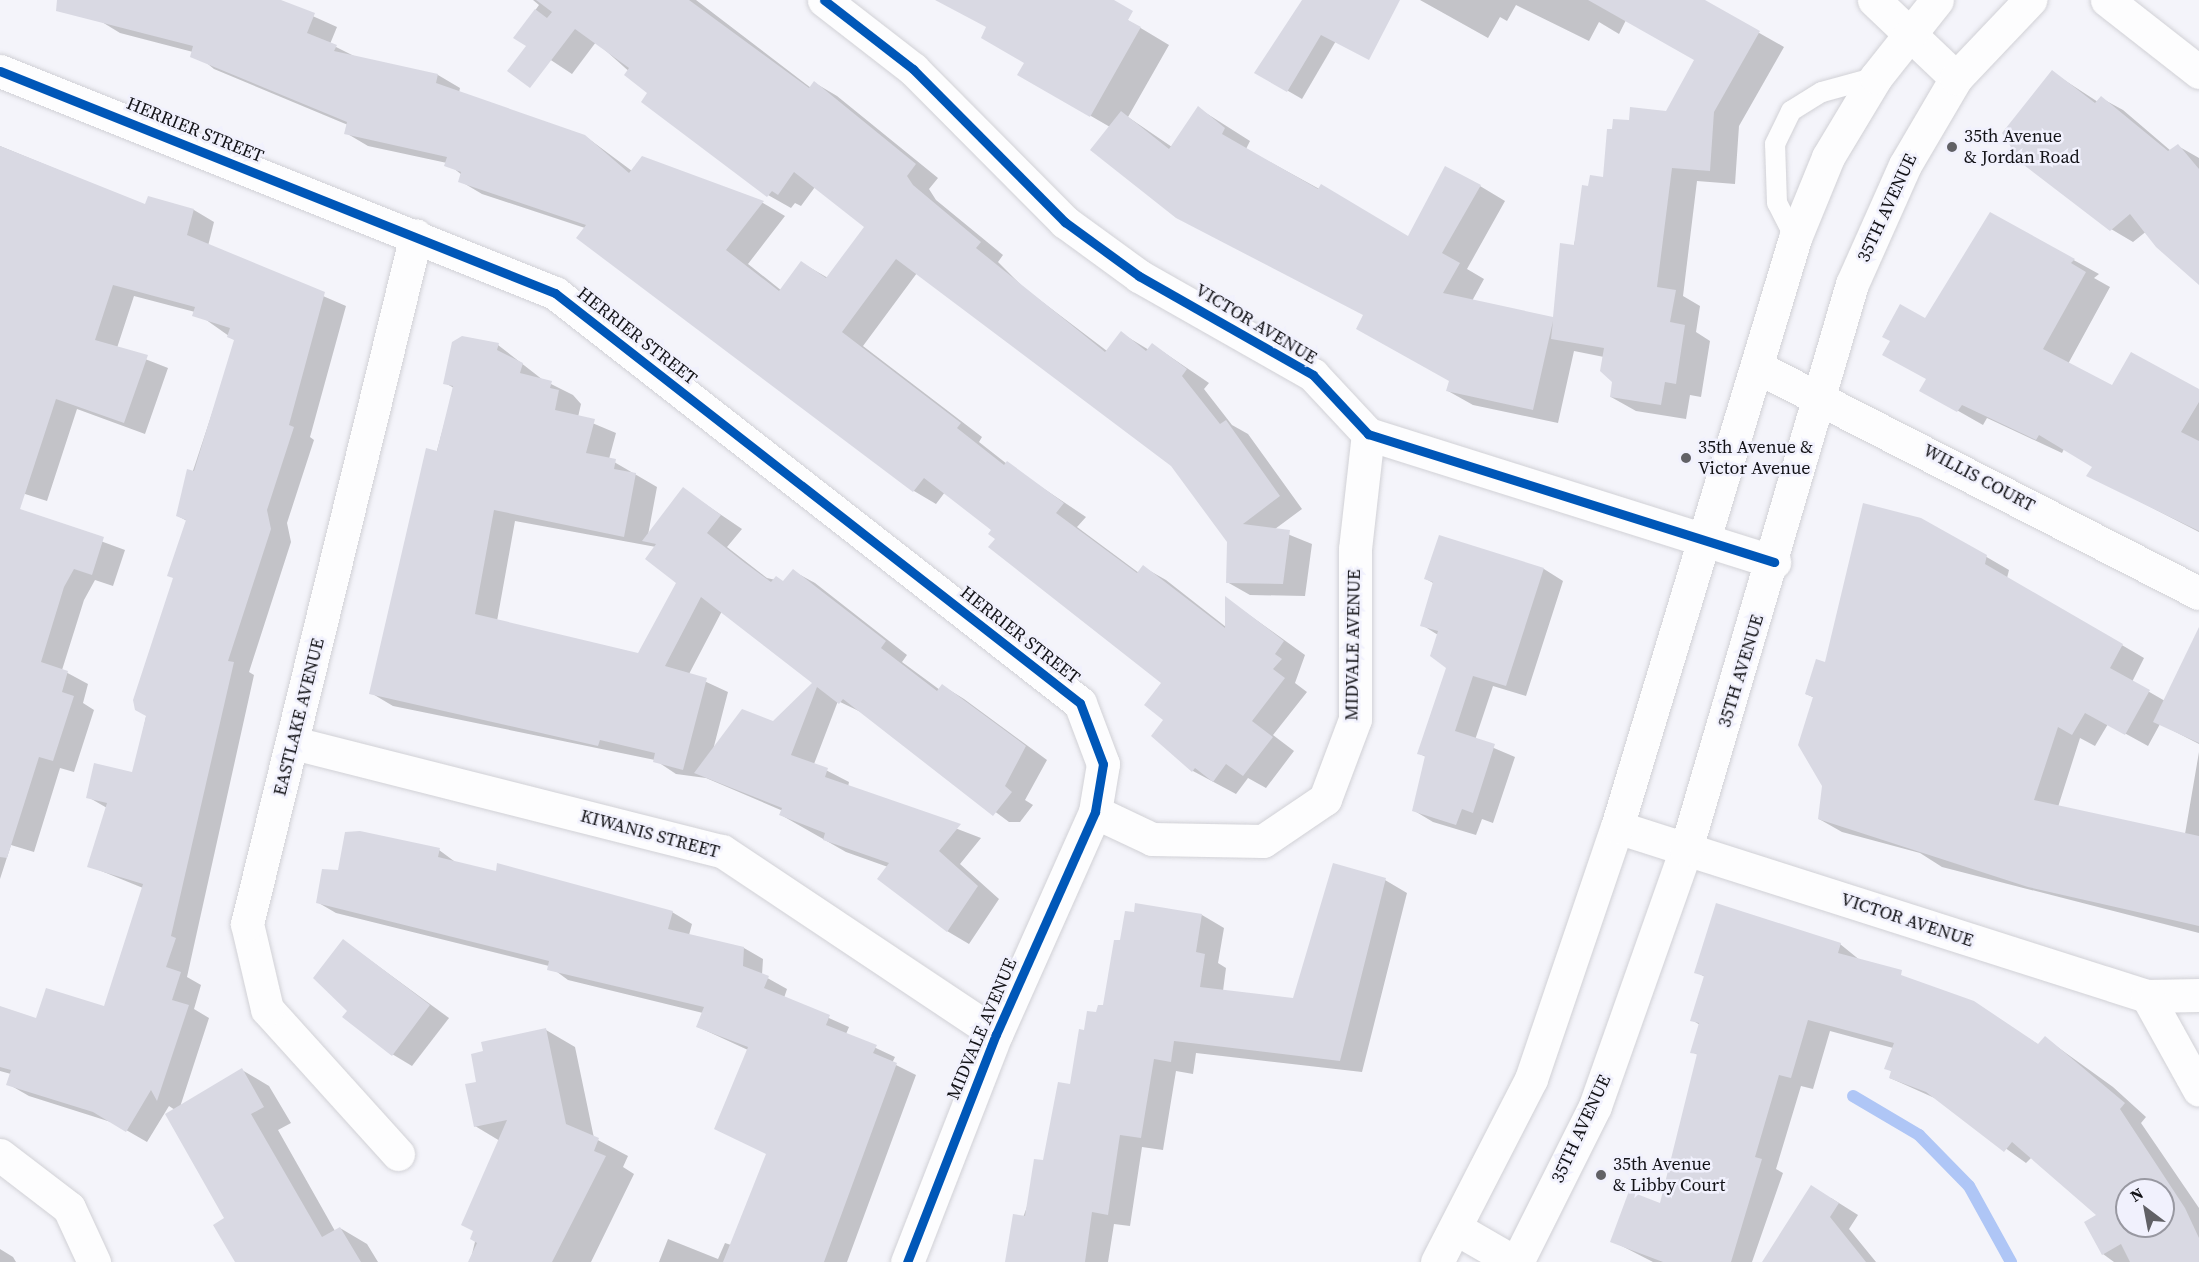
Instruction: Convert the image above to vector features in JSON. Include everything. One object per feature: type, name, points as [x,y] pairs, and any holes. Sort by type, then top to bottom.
[{"type":"street","name":"VICTOR AVENUE","points":[[824,0],[913,69],[1065,222],[1139,276],[1312,375],[1368,434],[1774,562]]},
{"type":"street","points":[[1874,0],[1956,78]]},
{"type":"street","points":[[1437,1262],[1457,1229],[1531,1079],[1617,827],[1795,238],[1828,157],[1876,77],[1908,32],[1937,0]]},
{"type":"street","name":"35TH AVENUE","points":[[1516,1262],[1595,1106],[1686,849],[1774,562],[1852,284],[1905,165],[1956,78],[2030,0]]},
{"type":"street","points":[[2107,0],[2199,72]]},
{"type":"street","name":"HERRIER STREET","points":[[0,71],[416,235],[555,293],[1080,703],[1103,764],[1095,812]]},
{"type":"street","name":"EASTLAKE AVENUE","points":[[398,1154],[267,1009],[247,924],[294,743],[416,235]]},
{"type":"street","name":"WILLIS COURT","points":[[1756,367],[1821,395],[2199,593]]},
{"type":"street","name":"MIDVALE AVENUE","points":[[907,1262],[996,1034],[1095,812],[1152,838],[1263,841],[1325,799],[1355,719],[1355,549],[1368,434]]},
{"type":"street","name":"KIWANIS STREET","points":[[294,743],[722,851],[996,1034]]},
{"type":"street","name":"VICTOR AVENUE","points":[[1617,827],[2147,996],[2199,995]]},
{"type":"street","points":[[2147,996],[2199,1090]]},
{"type":"street","points":[[0,1155],[69,1208],[94,1262]]},
{"type":"street","points":[[1457,1229],[1516,1262]]},
{"type":"lane","points":[[1795,238],[1777,203],[1775,156],[1775,144],[1791,111],[1822,92],[1876,77]]},
{"type":"building","points":[[57,0],[281,0],[315,13],[307,33],[337,45],[334,51],[438,74],[436,83],[585,135],[629,173],[642,156],[764,201],[726,250],[779,291],[801,261],[826,278],[864,227],[794,172],[778,195],[772,191],[767,197],[641,102],[647,93],[624,75],[629,68],[575,29],[530,88],[507,71],[526,46],[513,38],[535,9],[547,18],[552,12],[536,0],[689,0],[809,88],[814,81],[916,164],[907,176],[913,185],[981,242],[976,248],[1105,352],[1121,331],[1146,351],[1152,343],[1187,369],[1182,376],[1220,424],[1226,420],[1280,496],[1243,524],[1290,530],[1283,584],[1226,583],[1227,542],[1171,466],[896,259],[842,332],[961,423],[957,428],[1004,465],[1007,461],[1064,503],[1056,513],[1137,573],[1143,565],[1225,628],[1225,596],[1284,641],[1275,654],[1282,659],[1273,669],[1285,678],[1252,721],[1273,737],[1243,776],[1226,764],[1213,782],[1195,768],[1192,772],[1151,736],[1163,720],[1144,705],[1161,683],[988,547],[995,539],[988,534],[991,530],[924,478],[913,492],[576,238],[586,225],[458,182],[461,172],[444,166],[447,157],[344,134],[347,122],[190,57],[193,46],[56,11]]},
{"type":"building","points":[[935,0],[1114,0],[1133,11],[1128,20],[1141,27],[1090,117],[1017,75],[1024,63],[981,38],[986,27]]},
{"type":"building","points":[[1302,0],[1400,0],[1369,60],[1321,35],[1287,92],[1254,73]]},
{"type":"building","points":[[1588,0],[1705,0],[1760,31],[1714,112],[1710,171],[1672,168],[1657,287],[1676,290],[1670,322],[1685,325],[1676,384],[1665,382],[1661,405],[1610,397],[1612,382],[1600,371],[1604,348],[1551,339],[1553,321],[1533,410],[1446,391],[1449,381],[1356,329],[1363,315],[1176,218],[1090,150],[1121,111],[1169,149],[1198,106],[1225,128],[1222,134],[1318,189],[1321,184],[1408,236],[1445,166],[1481,185],[1442,253],[1460,263],[1443,293],[1553,317],[1560,243],[1574,245],[1582,185],[1588,186],[1590,175],[1603,177],[1607,129],[1612,129],[1613,119],[1629,120],[1630,107],[1666,111],[1694,60]]},
{"type":"building","points":[[2052,70],[2095,103],[2101,96],[2168,151],[2178,144],[2199,169],[2199,285],[2156,247],[2130,214],[2110,231],[2007,152],[2011,147],[2002,133]]},
{"type":"building","points":[[0,146],[145,204],[148,196],[194,209],[187,235],[325,292],[289,425],[294,427],[267,510],[271,529],[228,661],[234,662],[171,936],[176,938],[166,967],[181,972],[172,1000],[189,1005],[157,1101],[151,1090],[126,1132],[93,1112],[6,1085],[11,1070],[0,1067],[0,1006],[36,1018],[46,988],[104,1006],[143,884],[87,867],[107,803],[86,798],[94,763],[132,772],[146,716],[135,710],[133,700],[173,578],[167,576],[186,520],[176,516],[187,469],[194,471],[234,340],[227,337],[230,328],[192,316],[195,307],[113,285],[95,340],[148,355],[124,423],[56,399],[20,509],[104,537],[92,575],[74,569],[64,587],[41,662],[68,671],[62,692],[74,696],[53,761],[39,757],[7,858],[0,857]]},
{"type":"building","points":[[1990,212],[2075,259],[2071,263],[2086,272],[2043,349],[2112,385],[2131,352],[2199,389],[2199,402],[2181,432],[2199,441],[2199,531],[2086,476],[2092,467],[2039,435],[2036,440],[1962,405],[1957,412],[1919,391],[1926,379],[1882,355],[1890,341],[1882,337],[1900,304],[1925,318]]},
{"type":"building","points":[[462,336],[499,343],[497,350],[523,363],[520,373],[552,381],[550,388],[559,390],[555,410],[595,419],[586,453],[616,459],[614,469],[636,473],[624,537],[494,510],[475,614],[638,653],[676,583],[645,559],[656,544],[642,541],[683,487],[721,515],[707,533],[745,563],[771,582],[776,576],[783,581],[793,569],[886,641],[881,648],[937,691],[942,684],[1026,746],[1005,786],[1012,792],[993,816],[843,699],[839,704],[817,687],[791,755],[828,768],[825,777],[961,824],[939,851],[978,886],[947,932],[877,879],[889,863],[823,840],[825,833],[779,815],[782,808],[694,773],[742,709],[773,721],[812,683],[701,597],[665,666],[707,678],[683,770],[653,762],[655,753],[600,740],[598,746],[369,694],[426,448],[437,451],[453,386],[443,384],[452,342]]},
{"type":"building","points":[[1863,503],[1921,518],[1987,555],[1985,564],[2123,644],[2110,668],[2150,690],[2125,735],[2085,713],[2072,735],[2058,727],[2034,800],[2199,836],[2199,926],[2028,887],[1818,819],[1822,786],[1798,745],[1813,697],[1805,694],[1816,659],[1825,662]]},
{"type":"building","points":[[1439,535],[1544,568],[1506,686],[1473,676],[1455,731],[1495,744],[1473,813],[1462,809],[1456,825],[1412,811],[1425,756],[1417,754],[1446,668],[1430,656],[1438,631],[1420,626],[1433,582],[1424,579]]},
{"type":"building","points":[[2199,627],[2199,743],[2153,722]]},
{"type":"building","points":[[360,831],[440,848],[438,857],[496,871],[497,863],[673,911],[668,929],[744,947],[743,966],[769,976],[764,988],[830,1015],[826,1025],[877,1045],[873,1053],[897,1063],[824,1262],[723,1262],[766,1154],[714,1129],[748,1047],[696,1027],[704,1007],[547,970],[549,961],[316,903],[322,869],[338,870],[345,832]]},
{"type":"building","points":[[1333,863],[1386,878],[1340,1061],[1174,1041],[1171,1062],[1154,1059],[1141,1138],[1120,1135],[1108,1215],[1092,1212],[1085,1262],[1005,1262],[1013,1214],[1025,1216],[1034,1159],[1043,1160],[1058,1082],[1070,1084],[1079,1029],[1084,1030],[1087,1011],[1096,1012],[1098,1005],[1103,1005],[1114,940],[1120,940],[1125,911],[1134,912],[1135,903],[1202,914],[1196,952],[1205,954],[1200,987],[1293,998]]},
{"type":"building","points":[[1716,903],[1841,943],[1838,953],[1902,970],[1901,975],[1974,1001],[2038,1044],[2045,1036],[2125,1103],[2120,1109],[2165,1178],[2115,1178],[2115,1238],[2175,1238],[2175,1193],[2199,1238],[2199,1262],[2130,1262],[2121,1244],[2102,1255],[2084,1222],[2096,1215],[2012,1142],[2004,1152],[1926,1092],[1889,1078],[1891,1071],[1884,1069],[1894,1043],[1808,1020],[1791,1078],[1779,1075],[1755,1157],[1762,1159],[1731,1262],[1663,1262],[1610,1242],[1629,1191],[1660,1203],[1697,1054],[1690,1053],[1699,1023],[1690,1021],[1704,976],[1694,973]]},
{"type":"building","points":[[343,939],[430,1005],[392,1056],[342,1017],[347,1011],[313,978]]},
{"type":"building","points":[[546,1028],[566,1124],[599,1138],[594,1151],[606,1156],[552,1262],[468,1262],[477,1243],[470,1239],[473,1231],[461,1225],[507,1120],[474,1127],[465,1084],[476,1082],[471,1054],[483,1051],[481,1042]]},
{"type":"building","points":[[242,1068],[264,1107],[251,1114],[322,1237],[340,1227],[361,1262],[235,1262],[213,1225],[224,1218],[165,1114]]},
{"type":"building","points":[[1811,1185],[1839,1203],[1830,1217],[1866,1262],[1762,1262]]},
{"type":"waterway","points":[[1853,1096],[1919,1135],[1969,1186],[2011,1262]]},
{"type":"cycle path","points":[[824,0],[913,69],[1065,222],[1139,276],[1313,375],[1368,434],[1774,562]]},
{"type":"cycle path","points":[[0,71],[555,293],[1080,703],[1103,764],[1095,812],[996,1034],[907,1262]]},
{"type":"place","name":"35th Avenue & Jordan Road","points":[[1952,147]]},
{"type":"place","name":"35th Avenue & Victor Avenue","points":[[1686,458]]},
{"type":"place","name":"35th Avenue & Libby Court","points":[[1601,1175]]}]
